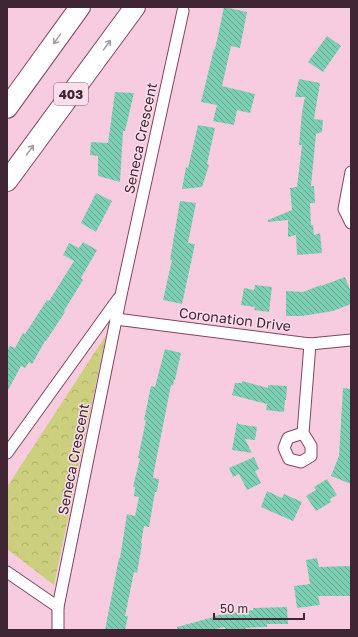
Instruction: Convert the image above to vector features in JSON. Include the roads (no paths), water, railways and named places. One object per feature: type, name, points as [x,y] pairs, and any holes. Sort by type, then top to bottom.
[{"type":"highway","points":[[7,108],[80,7]]},
{"type":"highway","name":"403","points":[[7,181],[135,7]]},
{"type":"street","name":"Seneca Crescent","points":[[58,630],[58,607],[116,319],[183,12]]},
{"type":"street","points":[[351,172],[344,209],[351,223]]},
{"type":"street","name":"Seneca Crescent","points":[[7,453],[121,295]]},
{"type":"street","name":"Coronation Drive","points":[[116,319],[310,344],[351,340]]},
{"type":"street","points":[[303,434],[310,344]]},
{"type":"street","points":[[7,572],[58,607]]}]
